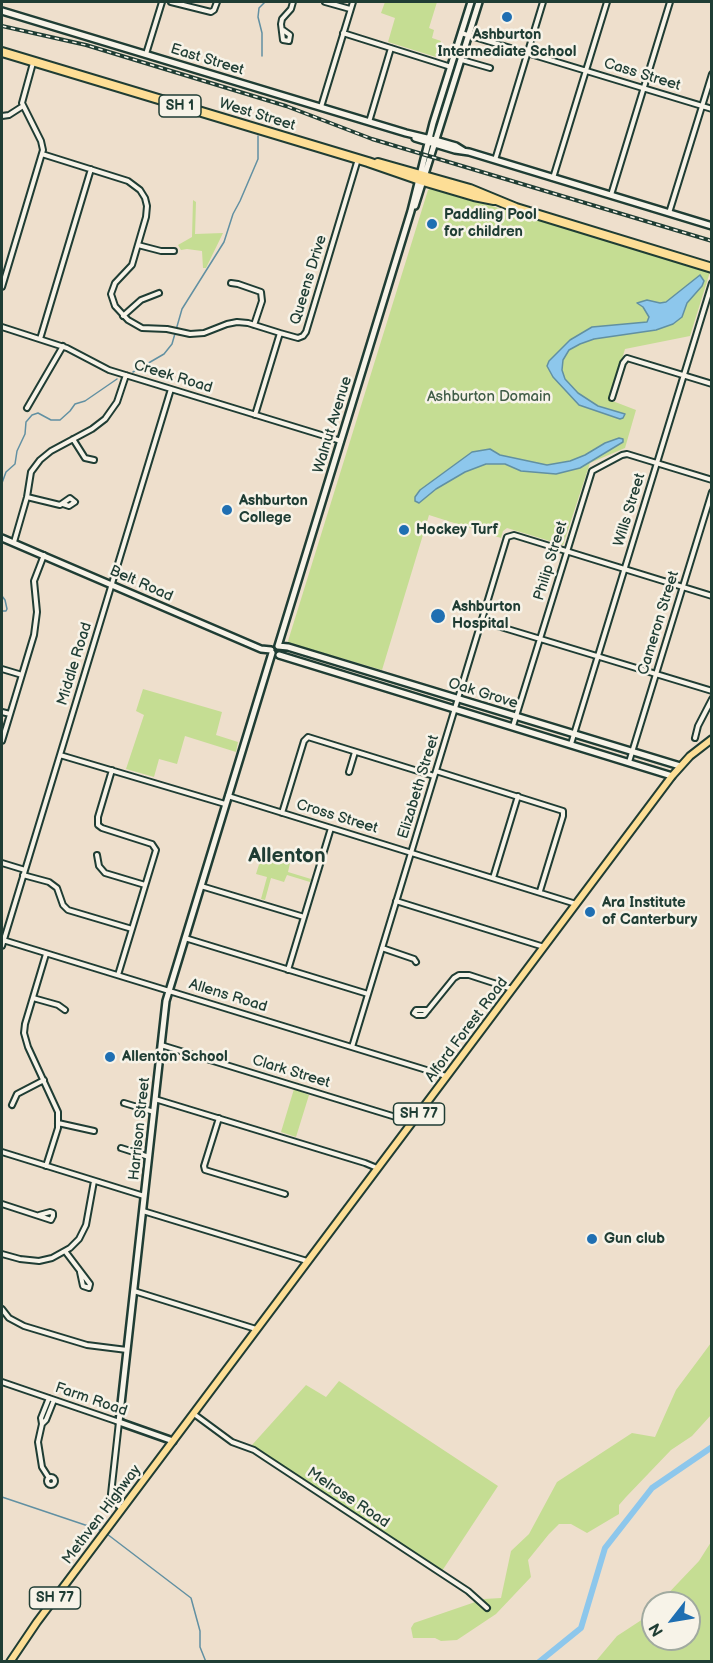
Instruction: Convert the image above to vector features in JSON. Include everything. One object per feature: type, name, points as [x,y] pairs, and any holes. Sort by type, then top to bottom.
[{"type":"highway","name":"West Street","points":[[2,52],[368,162],[470,189],[494,200],[711,268]]},
{"type":"main road","name":"SH 77","points":[[672,776],[711,739]]},
{"type":"main road","name":"Alford Forest Road","points":[[172,1441],[672,776]]},
{"type":"main road","name":"Methven Highway","points":[[10,1662],[32,1628],[172,1441]]},
{"type":"street","points":[[146,54],[161,2]]},
{"type":"street","points":[[171,2],[211,12],[217,2]]},
{"type":"street","points":[[283,30],[282,19],[291,9],[293,2]]},
{"type":"street","points":[[325,2],[350,9]]},
{"type":"street","points":[[321,107],[353,2]]},
{"type":"street","name":"Walnut Avenue","points":[[279,655],[282,634],[422,177],[439,102],[471,2]]},
{"type":"street","name":"Walnut Avenue","points":[[432,141],[448,105],[479,2]]},
{"type":"street","points":[[495,160],[543,2]]},
{"type":"street","points":[[553,178],[607,2]]},
{"type":"street","points":[[611,195],[670,2]]},
{"type":"street","name":"East Street","points":[[2,11],[432,141],[456,146],[464,151],[711,226]]},
{"type":"street","points":[[343,33],[451,67]]},
{"type":"street","name":"Cass Street","points":[[461,33],[711,109]]},
{"type":"street","points":[[369,122],[391,48]]},
{"type":"street","points":[[462,60],[490,68]]},
{"type":"street","points":[[2,287],[7,262],[42,154],[41,141],[23,106],[23,98],[34,61]]},
{"type":"street","points":[[669,213],[711,75]]},
{"type":"street","points":[[439,102],[448,105]]},
{"type":"street","points":[[2,116],[9,115],[23,106]]},
{"type":"street","points":[[42,154],[128,181],[143,194],[147,212],[138,244],[129,269],[112,289],[113,303],[123,316],[142,328],[190,334],[204,333],[232,322],[254,325],[280,333]]},
{"type":"street","name":"Queens Drive","points":[[255,415],[280,333],[298,338],[305,334],[358,159]]},
{"type":"street","points":[[40,339],[91,169]]},
{"type":"street","points":[[138,244],[161,251],[174,251]]},
{"type":"street","points":[[231,283],[261,292],[262,302],[254,325]]},
{"type":"street","name":"Wills Street","points":[[571,744],[711,283]]},
{"type":"street","points":[[123,316],[141,300],[159,293]]},
{"type":"street","name":"Creek Road","points":[[2,327],[63,346],[109,370],[341,441]]},
{"type":"street","points":[[27,408],[63,346]]},
{"type":"street","points":[[612,398],[623,363],[627,358],[711,384]]},
{"type":"street","points":[[14,542],[27,497],[30,475],[37,464],[51,451],[92,429],[105,419],[117,402],[126,375]]},
{"type":"street","name":"Middle Road","points":[[2,946],[171,389]]},
{"type":"street","points":[[73,439],[85,458],[94,460]]},
{"type":"street","name":"Philip Street","points":[[513,726],[590,474],[595,469],[627,454],[657,463]]},
{"type":"street","points":[[657,463],[711,480]]},
{"type":"street","name":"Cameron Street","points":[[629,762],[711,492]]},
{"type":"street","points":[[27,497],[63,504]]},
{"type":"street","name":"Elizabeth Street","points":[[352,1047],[506,541],[510,535],[566,552]]},
{"type":"street","name":"Belt Road","points":[[2,538],[279,655]]},
{"type":"street","points":[[566,552],[711,596]]},
{"type":"street","points":[[2,741],[37,624],[34,581],[44,555]]},
{"type":"street","points":[[481,621],[711,691]]},
{"type":"street","points":[[282,634],[288,647]]},
{"type":"street","points":[[272,652],[274,646],[279,646]]},
{"type":"street","name":"Oak Grove","points":[[279,646],[680,766]]},
{"type":"street","name":"Harrison Street","points":[[122,1509],[112,1500],[111,1494],[168,991],[272,652]]},
{"type":"street","name":"Oak Grove","points":[[279,655],[672,776]]},
{"type":"street","points":[[2,669],[22,675]]},
{"type":"street","points":[[695,738],[711,699]]},
{"type":"street","points":[[2,712],[10,714]]},
{"type":"street","points":[[282,813],[305,739],[310,738],[559,808],[563,813],[540,891]]},
{"type":"street","points":[[349,772],[355,752]]},
{"type":"street","points":[[60,754],[225,804]]},
{"type":"street","points":[[112,770],[97,824],[102,828],[154,845],[155,852],[118,975]]},
{"type":"street","name":"Cross Street","points":[[227,796],[576,904]]},
{"type":"street","points":[[493,878],[518,796]]},
{"type":"street","points":[[288,970],[331,828]]},
{"type":"street","points":[[98,855],[99,866],[105,873],[145,885]]},
{"type":"street","points":[[2,863],[49,882],[57,888],[63,905],[68,910],[132,929]]},
{"type":"street","points":[[200,886],[304,917]]},
{"type":"street","points":[[396,901],[544,947]]},
{"type":"street","points":[[184,938],[368,994]]},
{"type":"street","name":"Allens Road","points":[[2,940],[447,1076]]},
{"type":"street","points":[[382,948],[414,959],[416,962]]},
{"type":"street","points":[[46,954],[24,1033],[28,1047],[56,1107],[58,1123],[46,1166]]},
{"type":"street","points":[[428,1010],[459,975],[469,975],[512,990]]},
{"type":"street","points":[[33,998],[58,1005],[65,1010]]},
{"type":"street","name":"Clark Street","points":[[161,1045],[412,1122]]},
{"type":"street","points":[[12,1105],[17,1094],[44,1080]]},
{"type":"street","points":[[155,1099],[377,1169]]},
{"type":"street","points":[[124,1103],[154,1112]]},
{"type":"street","points":[[219,1118],[204,1166],[205,1170],[285,1194]]},
{"type":"street","points":[[58,1123],[94,1131]]},
{"type":"street","points":[[121,1148],[149,1157]]},
{"type":"street","points":[[2,1152],[144,1196]]},
{"type":"street","points":[[2,1254],[39,1261],[52,1258],[65,1251],[79,1239],[86,1225],[94,1180]]},
{"type":"street","points":[[2,1204],[39,1215]]},
{"type":"street","points":[[143,1211],[308,1262]]},
{"type":"street","points":[[65,1251],[80,1272]]},
{"type":"street","points":[[134,1291],[256,1329]]},
{"type":"street","points":[[2,1309],[9,1318],[24,1326],[87,1346],[127,1350]]},
{"type":"street","name":"Farm Road","points":[[2,1382],[172,1441]]},
{"type":"street","points":[[49,1478],[42,1467],[38,1450],[41,1418],[52,1399]]},
{"type":"street","name":"Melrose Road","points":[[193,1413],[232,1442],[254,1450],[468,1591],[487,1608]]},
{"type":"green space","points":[[385,2],[437,2],[429,28],[434,30],[432,38],[441,41],[436,57],[388,42],[395,18],[381,13]]},
{"type":"green space","name":"Ashburton Domain","points":[[432,188],[710,272],[690,336],[625,349],[610,400],[636,410],[625,448],[590,463],[563,545],[507,528],[503,531],[501,538],[429,515],[382,670],[288,641],[428,190]]},
{"type":"green space","points":[[193,200],[196,202],[195,234],[223,233],[206,268],[203,268],[202,251],[181,250],[178,245],[192,237]]},
{"type":"green space","points":[[143,689],[222,712],[216,735],[238,742],[236,752],[185,736],[177,764],[159,759],[154,777],[126,769],[144,715],[136,711]]},
{"type":"green space","points":[[262,855],[290,863],[288,872],[311,879],[310,882],[287,875],[284,882],[271,878],[265,900],[261,899],[267,877],[256,874]]},
{"type":"green space","points":[[294,1089],[309,1095],[296,1137],[281,1132]]},
{"type":"green space","points":[[711,1343],[711,1415],[692,1436],[671,1450],[626,1497],[619,1505],[619,1514],[587,1533],[571,1524],[559,1524],[528,1560],[531,1577],[496,1614],[457,1640],[413,1638],[411,1628],[414,1623],[484,1599],[501,1598],[511,1551],[529,1534],[557,1482],[632,1433],[655,1437],[676,1390]]},
{"type":"green space","points":[[339,1381],[498,1486],[442,1571],[252,1445],[306,1385],[326,1397]]},
{"type":"green space","points":[[711,1542],[711,1661],[596,1661],[617,1636],[641,1620],[641,1651],[701,1651],[701,1591],[670,1591],[699,1561]]},
{"type":"water","points":[[700,275],[704,281],[702,286],[687,303],[682,317],[673,324],[656,330],[594,339],[569,350],[563,360],[562,370],[565,379],[578,393],[598,406],[625,414],[623,418],[620,419],[579,405],[553,377],[547,366],[549,361],[570,340],[592,327],[647,322],[649,317],[643,307],[637,303],[647,300],[666,302]]},
{"type":"water","points":[[619,438],[623,439],[623,442],[580,468],[556,474],[521,471],[505,464],[486,464],[465,472],[436,489],[419,503],[415,501],[420,490],[472,452],[490,449],[500,455],[547,465],[570,461]]},
{"type":"waterway","points":[[262,56],[262,33],[258,17],[259,8],[265,2]]},
{"type":"waterway","points":[[133,372],[164,354],[172,344],[182,309],[224,242],[233,214],[258,159],[258,136]]},
{"type":"waterway","points":[[2,483],[6,472],[15,464],[17,451],[25,434],[26,422],[32,415],[38,413],[51,420],[60,420],[75,404],[85,401],[117,379]]},
{"type":"waterway","points":[[2,548],[2,553]]},
{"type":"waterway","points":[[2,596],[7,609],[2,611]]},
{"type":"waterway","points":[[539,1662],[581,1628],[605,1548],[652,1488],[712,1447]]},
{"type":"waterway","points":[[2,1497],[103,1531]]},
{"type":"waterway","points":[[107,1534],[191,1598],[200,1631],[200,1647],[206,1662]]},
{"type":"railway","points":[[2,26],[86,45],[286,106],[372,139],[712,241]]},
{"type":"place","name":"Ashburton Intermediate School","points":[[507,17]]},
{"type":"place","name":"Paddling Pool for children","points":[[432,224]]},
{"type":"place","name":"Ashburton College","points":[[227,510]]},
{"type":"place","name":"Hockey Turf","points":[[404,530]]},
{"type":"place","name":"Ashburton Hospital","points":[[438,616]]},
{"type":"place","name":"Ara Institute of Canterbury","points":[[590,912]]},
{"type":"place","name":"Allenton School","points":[[110,1057]]},
{"type":"place","name":"Gun club","points":[[592,1239]]},
{"type":"district","name":"Allenton","points":[[287,857]]}]
